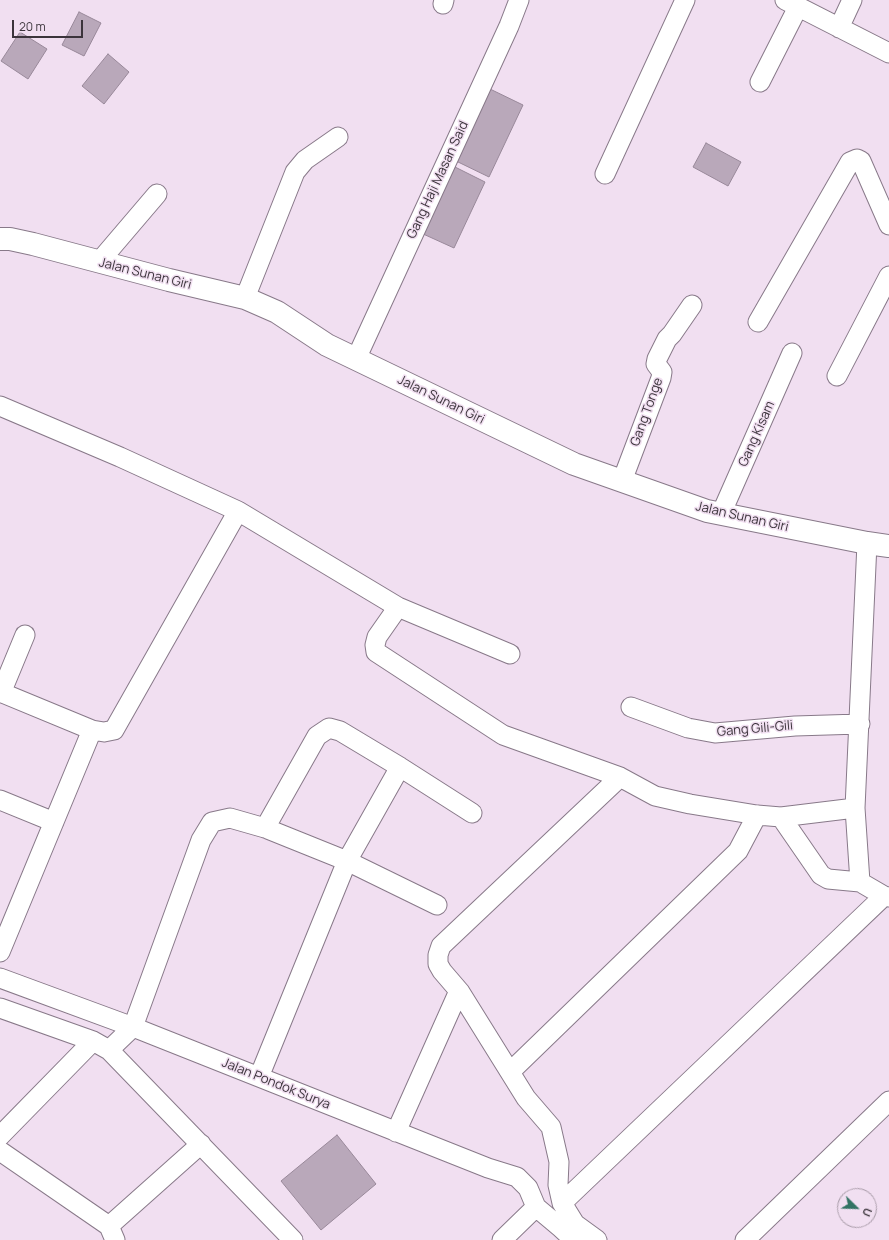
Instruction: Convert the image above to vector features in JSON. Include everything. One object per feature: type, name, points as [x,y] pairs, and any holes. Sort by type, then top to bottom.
[{"type":"street","name":"Gang Haji Masan Said","points":[[356,359],[509,26],[519,0]]},
{"type":"street","points":[[605,174],[685,0]]},
{"type":"street","points":[[839,28],[852,0]]},
{"type":"street","points":[[760,82],[791,4],[889,53]]},
{"type":"street","points":[[245,298],[295,172],[305,160],[338,137]]},
{"type":"street","points":[[758,322],[850,162],[857,158],[861,161],[889,225]]},
{"type":"street","points":[[99,262],[157,194]]},
{"type":"street","name":"Jalan Sunan Giri","points":[[0,239],[10,239],[32,244],[169,280],[245,298],[277,312],[327,345],[574,464],[622,481],[721,514],[889,546]]},
{"type":"street","points":[[837,376],[889,276]]},
{"type":"street","name":"Gang Tonge","points":[[622,481],[661,378],[662,372],[656,364],[657,359],[667,339],[692,305]]},
{"type":"street","name":"Gang Kisam","points":[[721,514],[792,353]]},
{"type":"street","points":[[0,406],[120,457],[238,511],[398,607],[510,654]]},
{"type":"street","points":[[24,635],[0,693],[92,730],[104,732],[114,730],[238,511]]},
{"type":"street","points":[[860,882],[856,808],[867,543]]},
{"type":"street","points":[[398,607],[377,637],[375,645],[376,652],[504,735],[620,777],[655,796],[690,804],[757,815],[781,817],[856,808]]},
{"type":"street","name":"Gang Gili-Gili","points":[[631,707],[688,728],[715,733],[795,726],[860,724]]},
{"type":"street","points":[[264,828],[317,736],[329,728],[340,731],[400,766],[472,813]]},
{"type":"street","points":[[0,952],[92,730]]},
{"type":"street","points":[[260,1077],[347,861],[400,766]]},
{"type":"street","points":[[597,1240],[575,1224],[562,1203],[558,1185],[559,1162],[551,1127],[526,1098],[460,992],[442,971],[438,964],[438,955],[441,946],[620,777]]},
{"type":"street","points":[[0,800],[54,822]]},
{"type":"street","points":[[510,1072],[738,851],[757,815]]},
{"type":"street","points":[[562,1203],[887,897],[860,882],[828,879],[821,875],[781,817]]},
{"type":"street","points":[[0,1136],[101,1045],[132,1027],[201,840],[212,822],[230,818],[264,828],[347,861],[437,905]]},
{"type":"street","name":"Jalan Pondok Surya","points":[[0,978],[132,1027],[488,1168],[517,1176],[528,1188],[536,1208]]},
{"type":"street","points":[[396,1132],[458,993]]},
{"type":"street","points":[[0,1008],[101,1045],[201,1144],[292,1240]]},
{"type":"street","points":[[745,1240],[889,1100]]},
{"type":"street","points":[[0,1151],[112,1233],[201,1144]]},
{"type":"street","points":[[502,1240],[536,1208],[574,1240]]},
{"type":"building","points":[[79,12],[101,23],[84,56],[62,45]]},
{"type":"building","points":[[20,32],[47,49],[28,79],[1,61]]},
{"type":"building","points":[[108,54],[129,72],[104,104],[82,86]]},
{"type":"building","points":[[490,89],[523,105],[489,177],[456,161]]},
{"type":"building","points":[[706,143],[741,162],[728,186],[693,167]]},
{"type":"building","points":[[453,166],[485,182],[454,248],[421,233]]},
{"type":"building","points":[[337,1135],[376,1184],[321,1230],[281,1181]]}]
